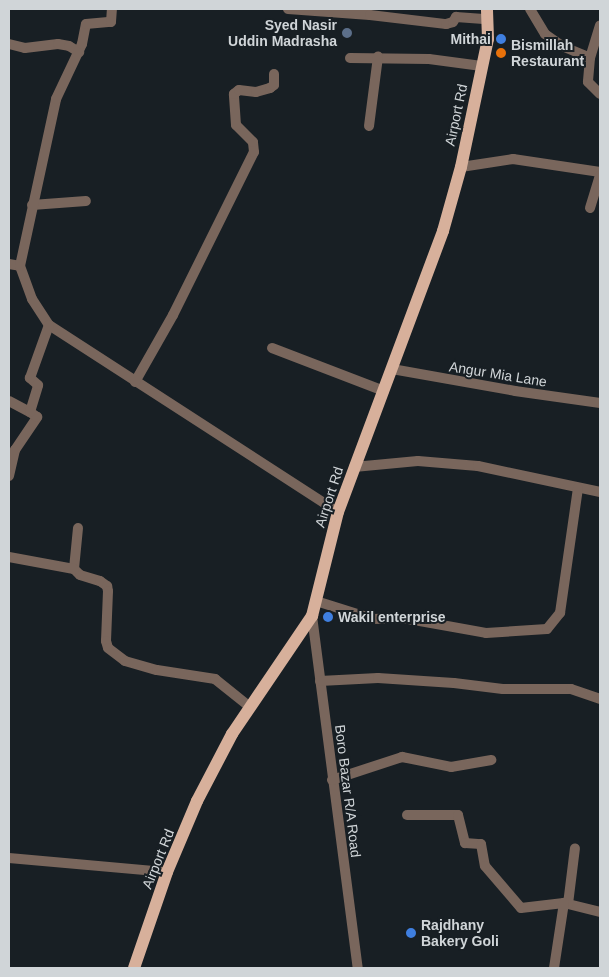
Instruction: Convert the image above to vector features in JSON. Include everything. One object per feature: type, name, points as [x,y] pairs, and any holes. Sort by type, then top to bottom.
[{"type":"main road","name":"Airport Rd","points":[[134,968],[167,872],[198,801],[232,734],[312,616],[338,512],[443,231],[460,167],[488,39],[487,14]]},
{"type":"street","points":[[112,9],[111,22],[86,24],[79,52],[56,99],[20,266],[32,298],[49,326],[259,459],[338,512]]},
{"type":"street","points":[[288,9],[370,15],[446,24],[452,22],[456,17],[487,14]]},
{"type":"street","points":[[530,9],[544,34],[562,46],[590,58]]},
{"type":"street","points":[[600,25],[590,58],[588,82],[600,94]]},
{"type":"street","points":[[9,44],[25,48],[58,44],[69,46],[79,52]]},
{"type":"street","points":[[368,126],[378,57]]},
{"type":"street","points":[[350,58],[429,59],[482,66]]},
{"type":"street","points":[[135,382],[173,315],[254,152],[253,142],[236,125],[234,94],[239,90],[256,92],[270,88],[274,85],[274,74]]},
{"type":"street","points":[[460,167],[513,159],[600,172]]},
{"type":"street","points":[[590,208],[600,176]]},
{"type":"street","points":[[32,205],[86,201]]},
{"type":"street","points":[[9,264],[20,266]]},
{"type":"street","points":[[30,412],[38,386],[30,378],[49,326]]},
{"type":"street","points":[[272,348],[384,390]]},
{"type":"street","name":"Angur Mia Lane","points":[[392,369],[515,391],[600,403]]},
{"type":"street","points":[[9,402],[37,417],[15,450],[9,476]]},
{"type":"street","points":[[354,467],[418,461],[478,466],[600,492]]},
{"type":"street","points":[[316,601],[373,619],[403,618],[486,633],[547,629],[560,613],[578,488]]},
{"type":"street","points":[[74,569],[78,528]]},
{"type":"street","points":[[9,557],[74,569],[80,575],[100,580],[107,586],[108,591],[106,641],[108,648],[114,654],[125,661],[157,670],[215,679],[250,707]]},
{"type":"street","name":"Boro Bazar R/A Road","points":[[312,616],[358,968]]},
{"type":"street","points":[[320,680],[378,678],[454,683],[503,689],[571,689],[600,699]]},
{"type":"street","points":[[332,780],[402,757],[451,767],[491,760]]},
{"type":"street","points":[[407,815],[458,815],[465,843],[482,844],[485,866],[521,908],[566,903],[600,912]]},
{"type":"street","points":[[554,968],[575,848]]},
{"type":"street","points":[[9,858],[167,872]]},
{"type":"place","name":"Syed Nasir Uddin Madrasha","points":[[347,33]]},
{"type":"place","name":"Mithai","points":[[501,39]]},
{"type":"place","name":"Bismillah Restaurant","points":[[501,53]]},
{"type":"place","name":"Wakil enterprise","points":[[328,617]]},
{"type":"place","name":"Rajdhany Bakery Goli","points":[[411,933]]}]
